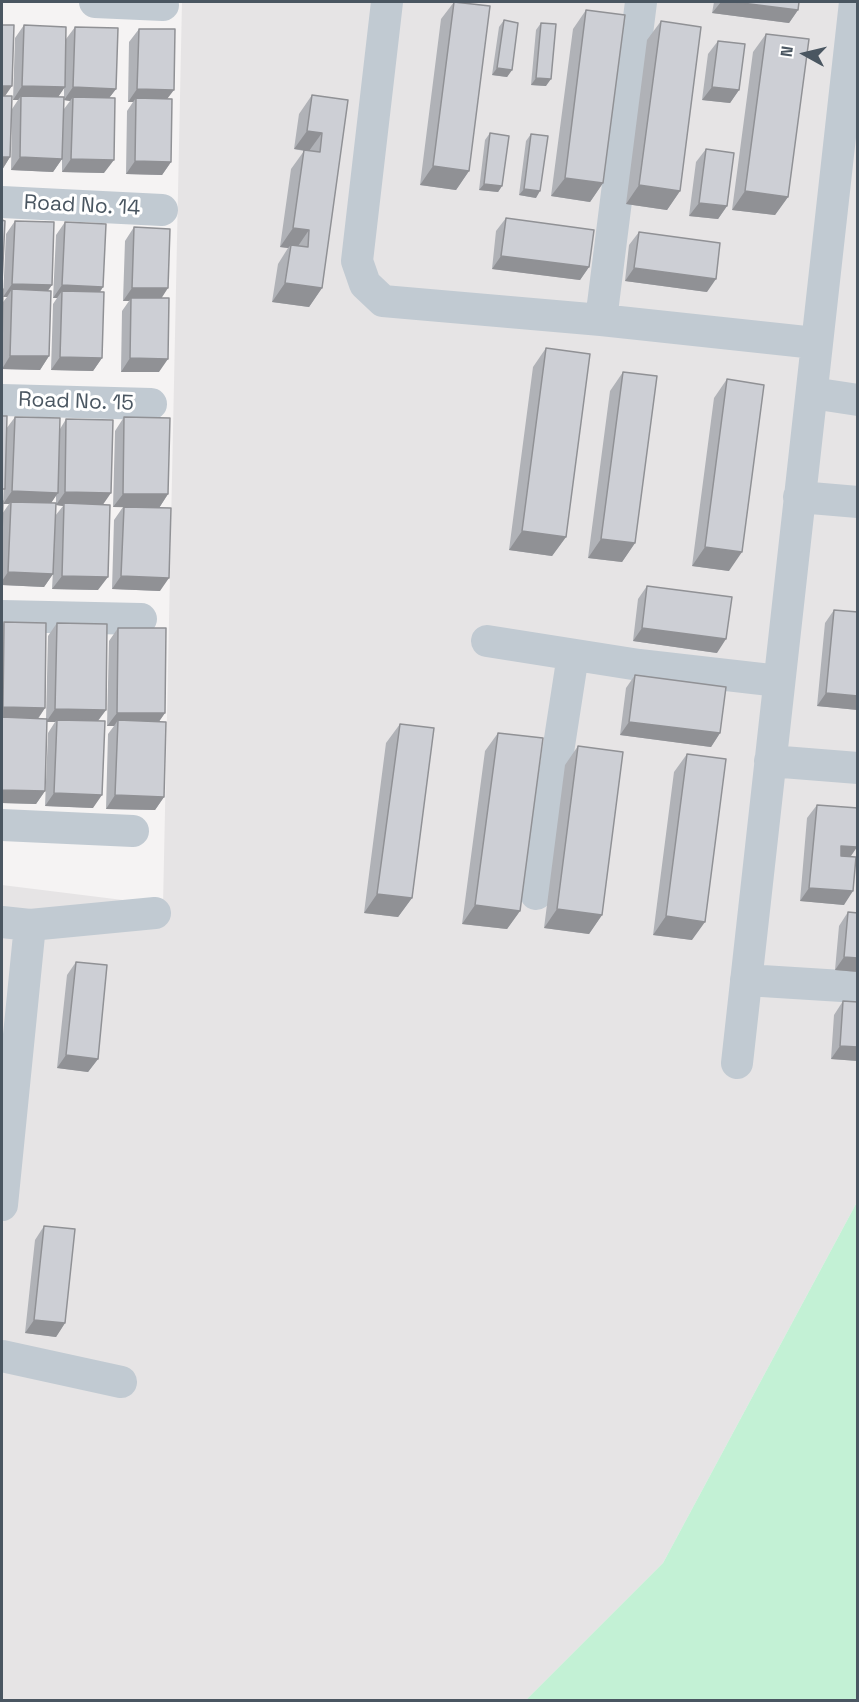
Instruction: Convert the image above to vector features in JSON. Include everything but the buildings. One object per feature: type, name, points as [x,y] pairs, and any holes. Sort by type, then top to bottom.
[{"type":"street","points":[[95,2],[163,5]]},
{"type":"street","points":[[387,2],[357,261],[365,284],[382,301],[601,320],[815,343]]},
{"type":"street","points":[[601,320],[641,2]]},
{"type":"street","points":[[737,1063],[812,393],[815,343],[855,2]]},
{"type":"street","name":"Road No. 14","points":[[2,202],[162,210]]},
{"type":"street","points":[[812,393],[858,400]]},
{"type":"street","name":"Road No. 15","points":[[2,400],[151,404]]},
{"type":"street","points":[[799,497],[858,502]]},
{"type":"street","points":[[2,616],[141,620]]},
{"type":"street","points":[[487,641],[779,681]]},
{"type":"street","points":[[536,894],[573,654]]},
{"type":"street","points":[[770,760],[858,768]]},
{"type":"street","points":[[2,825],[133,831]]},
{"type":"street","points":[[2,1205],[16,924],[155,914]]},
{"type":"street","points":[[746,980],[858,987]]},
{"type":"street","points":[[2,1356],[122,1382]]},
{"type":"shaded area","points":[[182,2],[857,2],[857,1202],[663,1563],[526,1700],[2,1700],[2,885],[163,905]]},
{"type":"green space","points":[[857,1202],[857,1700],[526,1700],[663,1563]]}]
